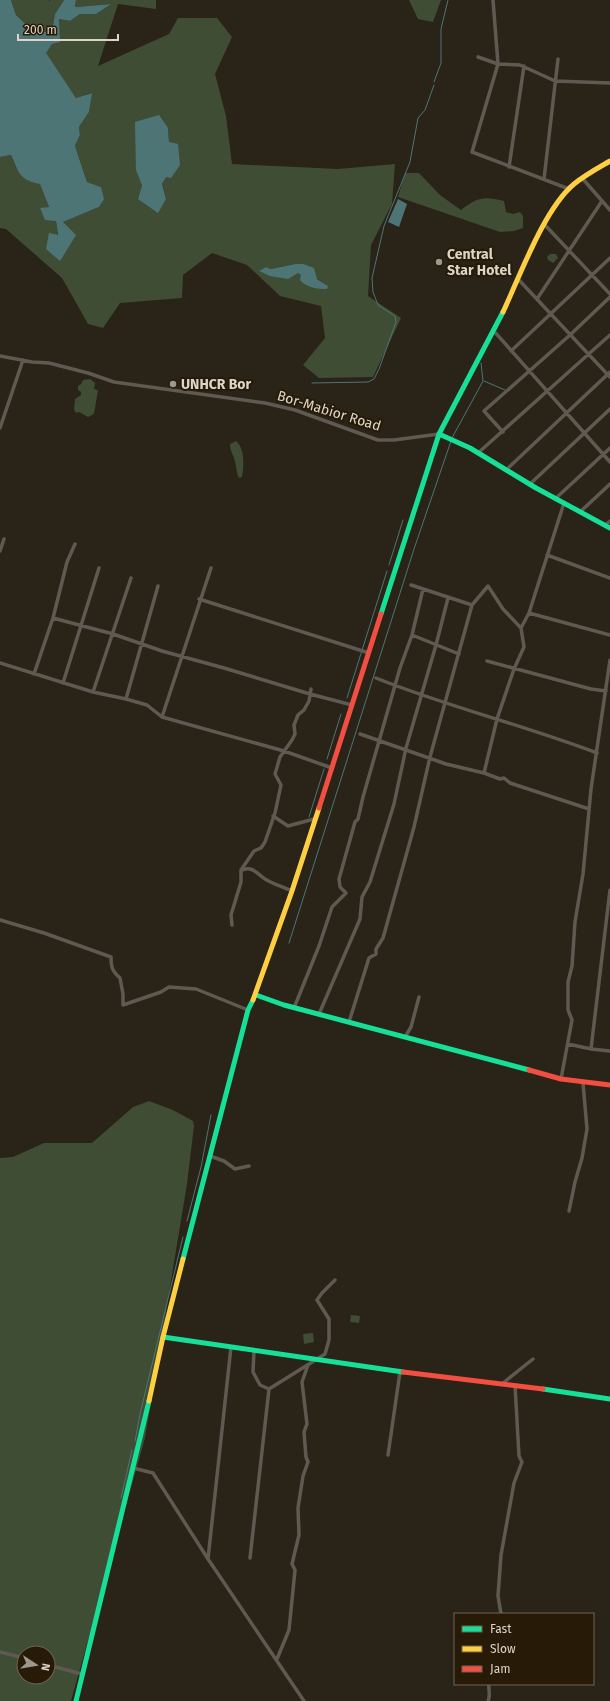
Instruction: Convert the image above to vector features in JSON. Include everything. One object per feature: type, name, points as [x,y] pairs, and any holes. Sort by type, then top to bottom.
[{"type":"street","points":[[493,0],[498,64],[472,152],[569,188]]},
{"type":"street","points":[[478,57],[498,64],[524,66],[555,81],[610,83]]},
{"type":"street","points":[[544,179],[558,59]]},
{"type":"street","points":[[509,167],[524,66]]},
{"type":"street","points":[[76,1701],[133,1468],[163,1337],[248,1010],[256,995],[292,891],[439,434],[499,320],[544,224],[553,209],[569,188],[582,178],[610,161]]},
{"type":"street","points":[[582,178],[610,210]]},
{"type":"street","points":[[537,299],[568,250],[602,201]]},
{"type":"street","points":[[544,224],[610,294]]},
{"type":"street","points":[[511,351],[610,258]]},
{"type":"street","points":[[506,470],[566,413],[609,375],[518,279]]},
{"type":"street","points":[[503,432],[484,411],[570,335],[610,297]]},
{"type":"street","points":[[493,330],[528,372],[610,462]]},
{"type":"street","points":[[478,453],[610,335]]},
{"type":"street","name":"Bor-Mabior Road","points":[[0,356],[49,363],[88,373],[114,382],[265,403],[295,410],[378,440],[394,440],[439,434]]},
{"type":"street","points":[[0,428],[23,360]]},
{"type":"street","points":[[530,484],[610,409]]},
{"type":"street","points":[[439,434],[478,453],[607,527],[610,521]]},
{"type":"street","points":[[556,499],[610,448]]},
{"type":"street","points":[[580,512],[610,484]]},
{"type":"street","points":[[521,628],[529,613],[564,503]]},
{"type":"street","points":[[0,551],[4,539]]},
{"type":"street","points":[[34,674],[53,618],[67,562],[75,544]]},
{"type":"street","points":[[547,555],[610,578]]},
{"type":"street","points":[[63,683],[98,568]]},
{"type":"street","points":[[162,717],[199,599],[211,568]]},
{"type":"street","points":[[93,692],[131,578]]},
{"type":"street","points":[[411,585],[472,605]]},
{"type":"street","points":[[126,699],[158,586]]},
{"type":"street","points":[[349,1022],[369,958],[376,954],[376,949],[383,938],[414,828],[430,757],[472,605],[488,586],[503,609],[521,628],[524,647],[514,669],[497,719],[484,773]]},
{"type":"street","points":[[294,1008],[319,946],[332,907],[346,893],[340,887],[339,879],[355,822],[358,819],[362,797],[396,686],[400,668],[412,635],[423,589]]},
{"type":"street","points":[[319,1014],[360,919],[362,897],[370,882],[392,812],[406,748],[448,598]]},
{"type":"street","points":[[199,599],[369,653]]},
{"type":"street","points":[[529,613],[610,635]]},
{"type":"street","points":[[53,618],[113,634],[180,657],[224,668],[352,706]]},
{"type":"street","points":[[412,635],[459,654]]},
{"type":"street","points":[[561,1079],[572,1020],[568,1010],[568,982],[572,966],[575,922],[583,874],[589,809],[610,660]]},
{"type":"street","points":[[487,661],[606,691]]},
{"type":"street","points":[[0,663],[93,692],[147,705],[162,717],[284,751],[332,768]]},
{"type":"street","points":[[376,678],[445,704],[497,719],[597,753]]},
{"type":"street","points":[[232,925],[231,915],[241,882],[241,870],[254,850],[261,848],[265,842],[278,801],[281,784],[275,774],[276,766],[292,740],[294,725],[298,715],[304,710],[311,689]]},
{"type":"street","points":[[360,734],[406,748],[446,764],[484,773],[500,779],[504,778],[510,783],[589,809]]},
{"type":"street","points":[[273,816],[288,826],[314,819]]},
{"type":"street","points":[[241,870],[246,868],[258,872],[265,879],[292,891]]},
{"type":"street","points":[[591,1049],[610,890]]},
{"type":"street","points":[[0,920],[44,933],[112,957],[111,968],[115,975],[120,978],[123,994],[123,1005],[161,992],[169,987],[196,989],[248,1010]]},
{"type":"street","points":[[256,995],[294,1008],[561,1079],[583,1083],[610,1085]]},
{"type":"street","points":[[405,1037],[411,1027],[419,997]]},
{"type":"street","points":[[568,1044],[610,1051]]},
{"type":"street","points":[[569,1211],[582,1158],[587,1129],[583,1083]]},
{"type":"street","points":[[210,1156],[224,1161],[235,1169],[249,1166]]},
{"type":"street","points":[[269,1389],[316,1360],[327,1351],[330,1334],[329,1319],[317,1300],[322,1292],[335,1280]]},
{"type":"street","points":[[163,1337],[400,1372],[502,1383],[610,1399]]},
{"type":"street","points":[[208,1558],[231,1347]]},
{"type":"street","points":[[254,1351],[253,1372],[260,1385],[269,1389]]},
{"type":"street","points":[[502,1383],[533,1359]]},
{"type":"street","points":[[277,1659],[289,1630],[295,1570],[292,1564],[299,1535],[298,1508],[303,1476],[308,1462],[306,1457],[304,1432],[307,1424],[302,1382],[308,1365]]},
{"type":"street","points":[[388,1455],[400,1372]]},
{"type":"street","points":[[501,1613],[498,1596],[502,1555],[514,1483],[522,1462],[519,1456],[514,1385]]},
{"type":"street","points":[[250,1558],[269,1389]]},
{"type":"street","points":[[133,1468],[153,1472],[208,1558],[304,1701]]},
{"type":"street","points":[[0,1652],[16,1656]]},
{"type":"street","points":[[56,1667],[82,1674]]},
{"type":"street","points":[[488,1701],[490,1696],[488,1689],[489,1685]]},
{"type":"green space","points":[[11,0],[49,0],[50,2],[50,0],[64,0],[55,14],[52,31],[35,33],[16,15]]},
{"type":"green space","points":[[76,0],[156,0],[156,9],[118,4],[98,66],[169,34],[178,18],[217,18],[232,37],[215,74],[226,116],[232,164],[338,169],[395,164],[392,204],[371,245],[368,296],[401,318],[373,377],[319,378],[303,365],[325,338],[321,306],[280,296],[247,265],[212,253],[183,275],[182,298],[120,303],[103,328],[88,324],[62,278],[6,229],[0,228],[0,157],[11,155],[18,171],[24,178],[40,183],[49,207],[40,209],[56,221],[61,260],[63,222],[99,207],[101,187],[87,182],[75,146],[80,135],[79,127],[89,112],[91,93],[76,98],[45,53],[52,44],[59,19],[70,21],[80,14],[96,14],[110,4],[75,7]],"holes":[[[168,128],[169,143],[166,176],[162,184],[166,199],[138,199],[142,185]],[[295,264],[297,265],[328,286],[298,273],[292,275],[259,271],[266,267],[271,269]]]},
{"type":"green space","points":[[409,0],[441,0],[433,22],[418,19]]},
{"type":"green space","points":[[405,173],[419,173],[440,195],[461,210],[472,202],[481,199],[491,198],[504,201],[506,212],[513,214],[520,212],[523,216],[523,228],[514,231],[500,232],[398,197]]},
{"type":"green space","points":[[550,254],[556,254],[558,258],[553,263],[548,260],[547,257]]},
{"type":"green space","points":[[90,379],[95,383],[94,389],[98,390],[94,414],[88,417],[79,412],[76,413],[74,409],[75,399],[81,395],[81,392],[78,390],[78,386],[83,380]]},
{"type":"green space","points":[[236,441],[241,448],[243,458],[242,477],[239,478],[230,447],[230,444]]},
{"type":"green space","points":[[149,1101],[173,1110],[193,1121],[194,1126],[187,1184],[145,1438],[71,1701],[0,1701],[0,1158],[13,1157],[44,1143],[92,1143],[133,1107]]},
{"type":"green space","points":[[351,1315],[360,1316],[359,1323],[350,1322]]},
{"type":"green space","points":[[313,1333],[314,1342],[304,1344],[303,1334]]},
{"type":"water","points":[[0,0],[11,0],[16,15],[35,33],[52,31],[55,14],[64,0],[76,0],[75,7],[111,4],[96,14],[80,14],[70,21],[59,19],[60,42],[52,44],[46,53],[76,98],[92,93],[89,112],[79,127],[80,135],[75,146],[87,182],[101,187],[104,199],[99,207],[63,222],[76,235],[60,261],[46,249],[49,233],[58,235],[56,221],[45,220],[40,208],[49,207],[40,184],[28,180],[21,175],[11,155],[0,157]]},
{"type":"water","points":[[159,115],[168,128],[169,142],[178,144],[180,165],[171,178],[166,177],[162,184],[166,199],[158,213],[138,199],[142,185],[136,170],[135,122]]},
{"type":"water","points":[[398,199],[407,204],[399,227],[388,222]]},
{"type":"water","points":[[295,264],[303,264],[314,268],[317,279],[328,286],[327,289],[306,285],[300,280],[301,275],[298,273],[288,279],[270,276],[259,271],[266,267],[271,269]]},
{"type":"waterway","points":[[434,82],[441,63],[441,29],[448,0]]},
{"type":"waterway","points":[[312,383],[368,382],[374,379],[379,369],[396,322],[395,316],[378,305],[373,292],[372,278],[384,226],[410,162],[418,118],[425,110],[434,85]]},
{"type":"waterway","points":[[452,438],[483,381],[481,363]]},
{"type":"waterway","points":[[484,381],[505,390]]},
{"type":"waterway","points":[[289,943],[414,549],[451,441]]},
{"type":"waterway","points":[[389,565],[403,520]]},
{"type":"waterway","points":[[347,698],[387,571]]},
{"type":"waterway","points":[[327,759],[341,714]]},
{"type":"waterway","points":[[309,817],[324,769]]},
{"type":"waterway","points":[[187,1221],[201,1167],[211,1115]]},
{"type":"waterway","points":[[135,1441],[140,1414],[183,1237]]},
{"type":"waterway","points":[[121,1498],[132,1450]]},
{"type":"traffic: fast","points":[[381,614],[439,434],[503,312]]},
{"type":"traffic: fast","points":[[439,434],[470,448],[536,488],[610,528]]},
{"type":"traffic: fast","points":[[256,995],[284,1005],[529,1070]]},
{"type":"traffic: fast","points":[[183,1259],[248,1010],[253,1000]]},
{"type":"traffic: fast","points":[[163,1337],[403,1372]]},
{"type":"traffic: fast","points":[[543,1389],[610,1399]]},
{"type":"traffic: fast","points":[[76,1701],[149,1401]]},
{"type":"traffic: slow","points":[[503,312],[525,262],[553,209],[563,195],[574,184],[610,161]]},
{"type":"traffic: slow","points":[[253,1000],[292,891],[319,808]]},
{"type":"traffic: slow","points":[[149,1401],[163,1337],[183,1259]]},
{"type":"traffic: jam","points":[[319,808],[381,614]]},
{"type":"traffic: jam","points":[[529,1070],[561,1079],[610,1085]]},
{"type":"traffic: jam","points":[[403,1372],[543,1389]]},
{"type":"place","name":"Central Star Hotel","points":[[439,262]]},
{"type":"place","name":"UNHCR Bor","points":[[173,384]]}]
